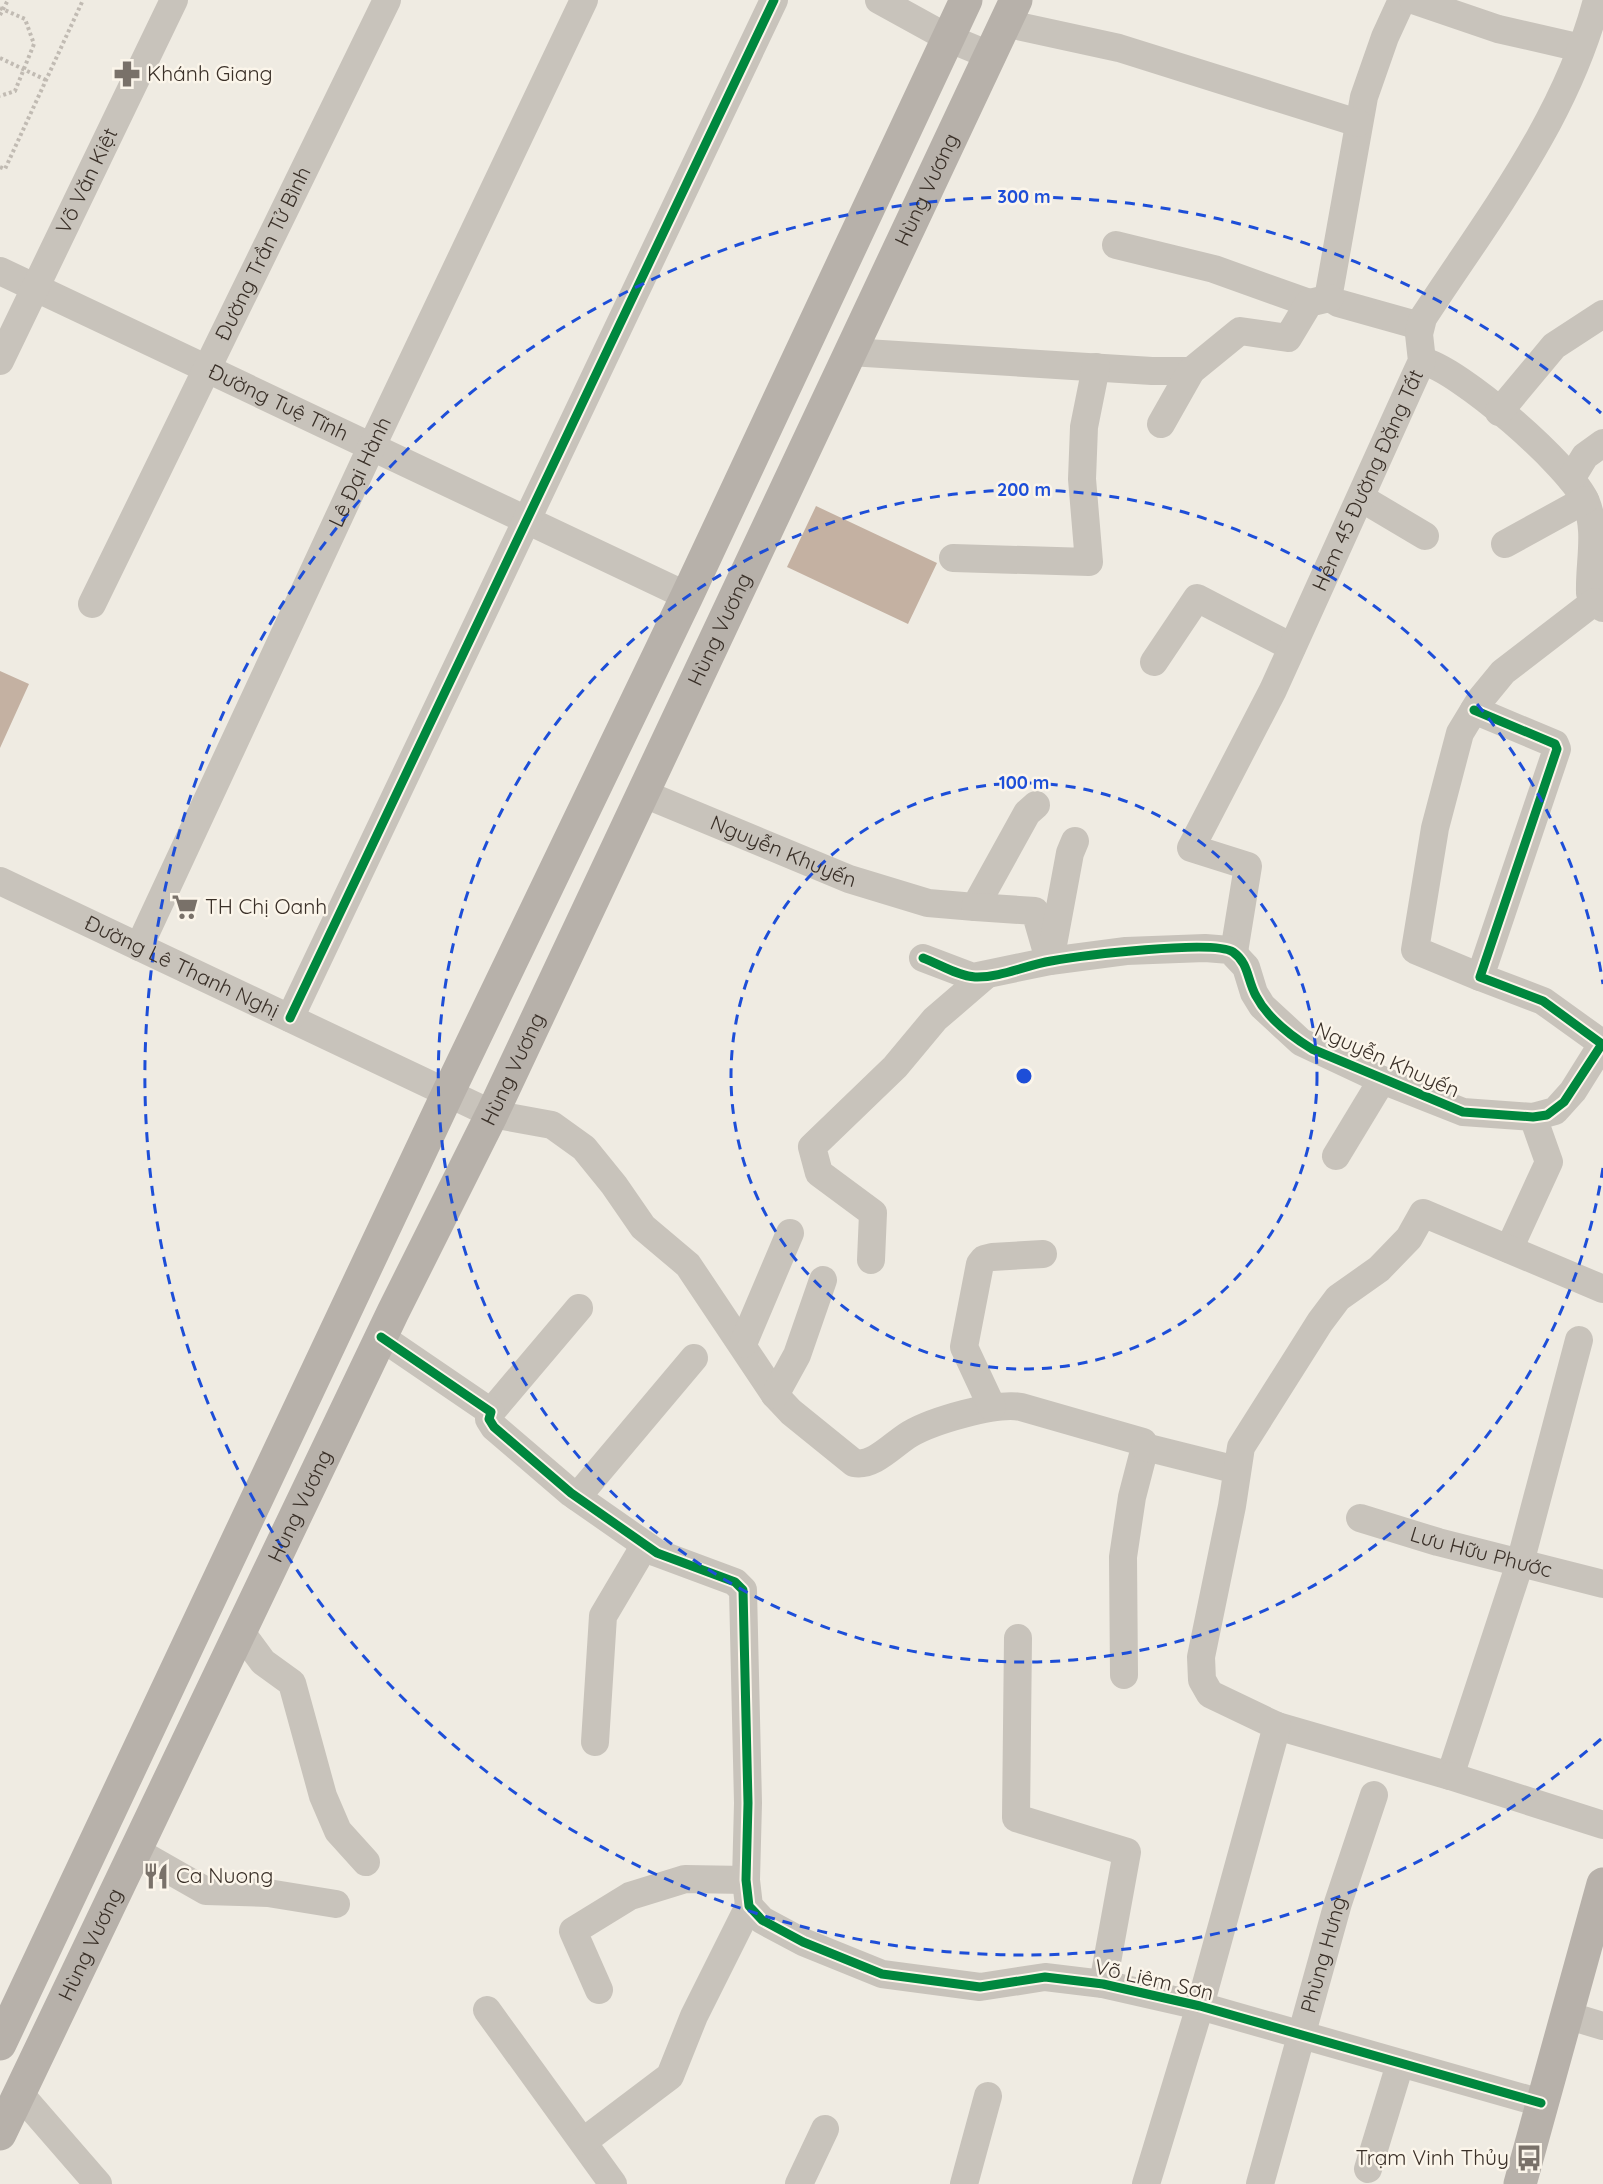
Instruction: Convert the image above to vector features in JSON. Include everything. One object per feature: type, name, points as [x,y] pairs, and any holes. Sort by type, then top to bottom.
[{"type":"main road","name":"Hùng Vương","points":[[0,2044],[448,1093],[687,596],[966,0]]},
{"type":"main road","name":"Hùng Vương","points":[[0,2134],[381,1337],[492,1114],[1010,12]]},
{"type":"main road","points":[[203,1611],[240,1631]]},
{"type":"main road","points":[[1520,2184],[1540,2103],[1603,1884]]},
{"type":"street","name":"Võ Văn Kiệt","points":[[0,361],[174,0]]},
{"type":"street","name":"Đường Trần Tử Bình","points":[[92,604],[387,0]]},
{"type":"street","name":"Lê Đại Hành","points":[[139,947],[371,447],[584,0]]},
{"type":"street","points":[[290,1018],[774,0]]},
{"type":"street","points":[[879,0],[948,38],[989,55]]},
{"type":"street","points":[[1161,424],[1191,370],[1240,331],[1288,338],[1319,300],[1369,79],[1402,0]]},
{"type":"street","points":[[1413,0],[1498,29],[1591,40]]},
{"type":"street","points":[[1116,245],[1214,268],[1319,300],[1338,303],[1420,326],[1528,157],[1591,40],[1597,0]]},
{"type":"street","points":[[1010,12],[1358,123]]},
{"type":"street","name":"Đường Tuệ Tĩnh","points":[[0,271],[687,596]]},
{"type":"street","points":[[1499,411],[1554,346],[1603,314]]},
{"type":"street","name":"Hẻm 45 Đường Đặng Tất","points":[[1234,952],[1248,866],[1191,848],[1273,690],[1422,361],[1420,326]]},
{"type":"street","points":[[850,352],[1096,367],[1191,370]]},
{"type":"street","points":[[1422,361],[1448,372],[1499,411],[1527,435],[1578,490],[1592,522],[1590,593],[1599,605],[1503,672],[1474,710],[1460,733],[1447,777],[1414,944],[1415,950],[1419,954],[1543,1001],[1603,1044]]},
{"type":"street","points":[[953,558],[1089,562],[1082,478],[1084,427],[1096,367]]},
{"type":"street","points":[[1505,544],[1578,490],[1585,456],[1603,443]]},
{"type":"street","points":[[1361,498],[1425,536]]},
{"type":"street","points":[[1154,662],[1197,598],[1292,647]]},
{"type":"street","points":[[1474,710],[1555,744],[1557,748],[1480,977]]},
{"type":"street","name":"Nguyễn Khuyến","points":[[642,793],[849,879],[928,903],[1035,910],[1050,961]]},
{"type":"street","points":[[975,907],[1027,813],[1036,805]]},
{"type":"street","points":[[1050,961],[1070,853],[1075,841]]},
{"type":"street","name":"Đường Lê Thanh Nghị","points":[[0,881],[492,1114],[552,1125],[584,1148],[614,1185],[643,1227],[688,1265],[775,1395],[791,1412],[854,1463],[862,1465],[912,1433],[992,1407]]},
{"type":"street","points":[[923,958],[973,977],[1050,961],[1126,951],[1205,948],[1234,952]]},
{"type":"street","name":"Nguyễn Khuyến","points":[[1234,952],[1246,967],[1254,993],[1262,1006],[1290,1033],[1312,1049],[1463,1112],[1533,1117],[1547,1115],[1564,1102],[1603,1044]]},
{"type":"street","points":[[871,1260],[873,1213],[819,1173],[812,1147],[895,1067],[934,1019],[985,976]]},
{"type":"street","points":[[1336,1156],[1382,1080]]},
{"type":"street","points":[[1509,1249],[1549,1162],[1533,1117]]},
{"type":"street","points":[[1603,1289],[1424,1213],[1409,1238],[1379,1269],[1338,1299],[1320,1322],[1245,1440],[1237,1470],[1232,1506],[1201,1658],[1204,1688],[1217,1699],[1277,1726],[1450,1776],[1603,1825]]},
{"type":"street","points":[[743,1344],[790,1233]]},
{"type":"street","points":[[1043,1254],[984,1259],[980,1264],[964,1347],[992,1407],[1001,1405],[1021,1407],[1143,1442],[1145,1447],[1132,1497],[1123,1557],[1124,1675]]},
{"type":"street","points":[[775,1395],[796,1354],[823,1280]]},
{"type":"street","points":[[579,1308],[491,1412],[489,1419],[494,1427],[577,1497],[645,1545],[668,1559],[735,1582],[743,1590],[752,1902],[694,2016],[670,2076],[584,2141]]},
{"type":"street","points":[[381,1337],[491,1412]]},
{"type":"street","points":[[1450,1776],[1520,1563],[1579,1340]]},
{"type":"street","points":[[577,1497],[694,1358]]},
{"type":"street","points":[[1145,1447],[1237,1470]]},
{"type":"street","name":"Lưu Hữu Phước","points":[[1360,1518],[1438,1542],[1603,1584]]},
{"type":"street","points":[[595,1742],[603,1616],[645,1545]]},
{"type":"street","points":[[240,1631],[263,1662],[292,1683],[309,1753],[330,1813],[338,1831],[366,1862]]},
{"type":"street","points":[[1018,1638],[1016,1818],[1127,1852],[1103,1984]]},
{"type":"street","points":[[1146,2184],[1200,2007],[1277,1726]]},
{"type":"street","name":"Phùng Hưng","points":[[1260,2184],[1338,1903],[1374,1795]]},
{"type":"street","points":[[134,1850],[206,1891],[268,1893],[336,1904]]},
{"type":"street","points":[[599,1990],[573,1931],[630,1896],[685,1880],[752,1902]]},
{"type":"street","name":"Võ Liêm Sơn","points":[[752,1902],[803,1942],[882,1974],[980,1987],[1045,1977],[1103,1984],[1200,2007],[1540,2103]]},
{"type":"street","points":[[488,2010],[612,2183]]},
{"type":"street","points":[[1566,2016],[1603,2026]]},
{"type":"street","points":[[1368,2169],[1400,2064]]},
{"type":"street","points":[[19,2093],[98,2184]]},
{"type":"street","points":[[964,2184],[988,2096]]},
{"type":"street","points":[[799,2184],[825,2129]]},
{"type":"path","points":[[0,15],[8,0]]},
{"type":"path","points":[[0,167],[5,169],[83,0]]},
{"type":"path","points":[[0,96],[15,91],[34,44],[25,19],[2,8]]},
{"type":"path","points":[[0,58],[46,80]]},
{"type":"building","points":[[816,506],[937,563],[908,624],[787,567]]},
{"type":"building","points":[[0,671],[29,684],[0,748]]},
{"type":"cycle path","points":[[290,1018],[774,0]]},
{"type":"cycle path","points":[[923,958],[962,974],[984,977],[1042,963],[1089,956],[1174,948],[1221,948],[1233,952],[1242,961],[1256,996],[1273,1019],[1312,1049],[1463,1112],[1533,1117],[1547,1115],[1564,1102],[1602,1044],[1543,1001],[1480,977],[1557,749],[1555,744],[1474,710]]},
{"type":"cycle path","points":[[381,1337],[491,1412],[489,1419],[494,1427],[571,1493],[657,1553],[735,1582],[743,1590],[748,1803],[746,1880],[749,1906],[762,1920],[803,1942],[882,1974],[980,1987],[1045,1977],[1103,1984],[1200,2006],[1541,2103]]},
{"type":"place","name":"Khánh Giang","points":[[127,74]]},
{"type":"place","name":"TH Chị Oanh","points":[[185,907]]},
{"type":"place","name":"Ca Nuong","points":[[156,1876]]},
{"type":"place","name":"Trạm Vinh Thủy","points":[[1529,2158]]}]
